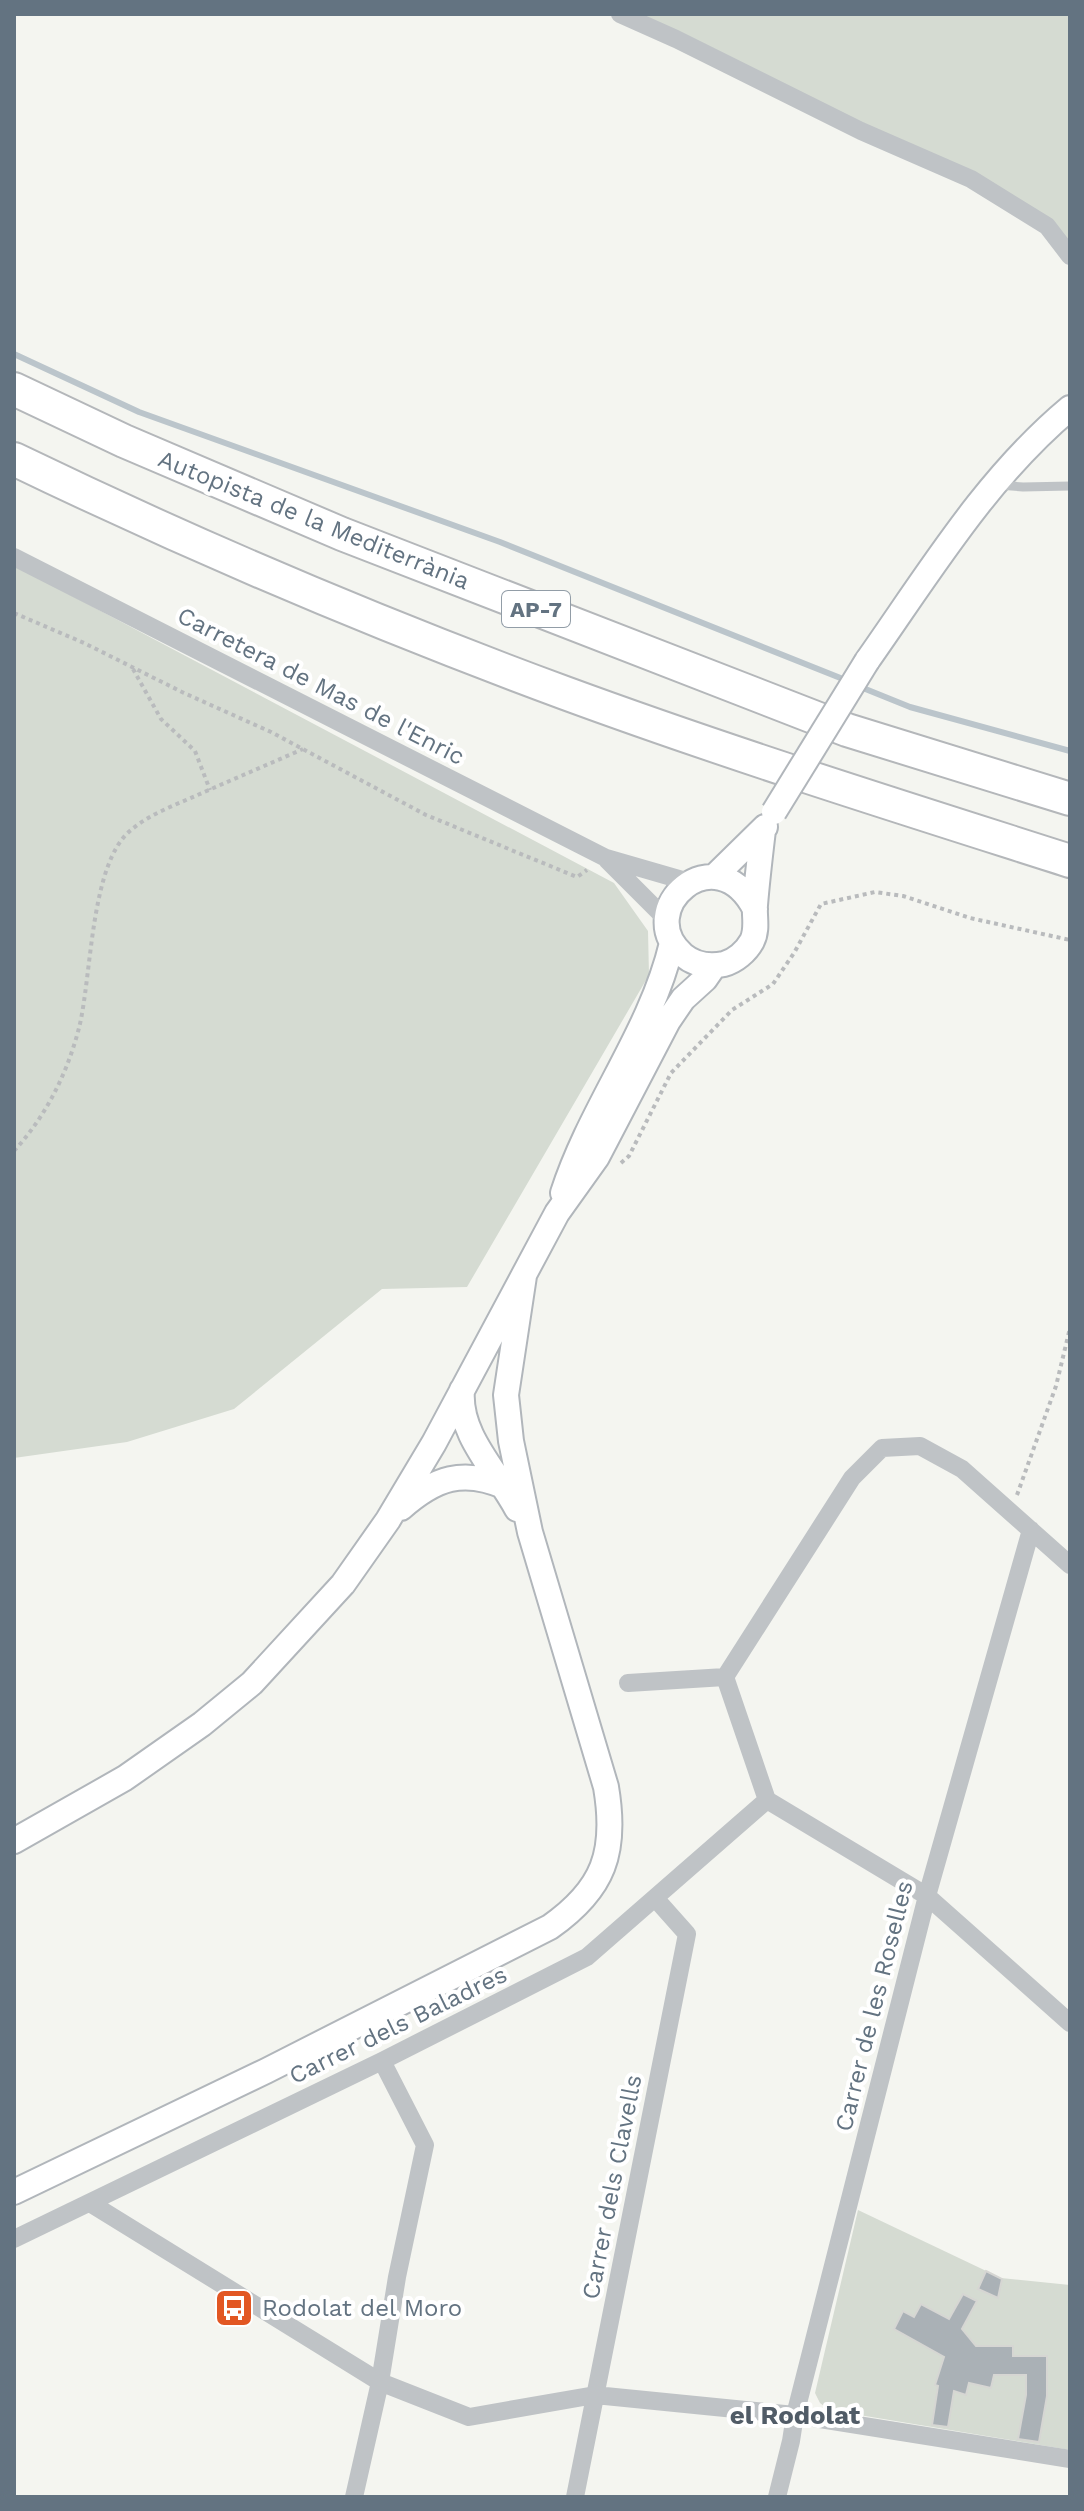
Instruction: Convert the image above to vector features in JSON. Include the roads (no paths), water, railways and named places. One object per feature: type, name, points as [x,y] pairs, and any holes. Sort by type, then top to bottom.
[{"type":"highway","name":"Autopista de la Mediterrània","points":[[14,389],[124,441],[342,534],[847,730],[1070,799]]},
{"type":"highway","points":[[14,459],[309,594],[565,693],[822,782],[1070,861]]},
{"type":"main road","points":[[715,876],[768,821],[867,661],[992,484],[1026,447],[1070,408]]},
{"type":"main road","points":[[670,931],[687,959],[714,966],[736,958],[752,941],[768,821]]},
{"type":"main road","points":[[557,1213],[576,1154],[652,1006],[665,972],[670,905],[677,892],[689,882],[715,876],[734,882],[747,894],[755,909]]},
{"type":"main road","points":[[14,1841],[125,1778],[202,1724],[252,1683],[343,1584],[388,1520],[434,1443],[557,1213],[597,1157],[668,1021],[683,999],[714,966]]},
{"type":"main road","points":[[14,2192],[266,2071],[550,1927],[572,1912],[601,1876],[607,1857],[610,1813],[602,1773],[530,1532],[511,1441],[506,1395],[524,1276]]},
{"type":"main road","points":[[462,1386],[462,1418],[506,1487],[530,1532]]},
{"type":"main road","points":[[388,1520],[419,1492],[447,1479],[468,1476],[488,1479],[506,1487]]},
{"type":"street","points":[[620,14],[861,131],[971,179],[1047,226],[1070,256]]},
{"type":"street","name":"Carretera de Mas de l'Enric","points":[[14,557],[606,858]]},
{"type":"street","points":[[606,858],[689,882]]},
{"type":"street","points":[[606,858],[670,931]]},
{"type":"street","points":[[725,1677],[852,1478],[882,1448],[920,1446],[962,1469],[1070,1565]]},
{"type":"street","name":"Carrer de les Roselles","points":[[777,2497],[927,1896],[1031,1530]]},
{"type":"street","points":[[628,1683],[725,1677]]},
{"type":"street","points":[[725,1677],[767,1800],[927,1896],[1070,2023]]},
{"type":"street","name":"Carrer dels Baladres","points":[[14,2239],[382,2061],[587,1957],[767,1800]]},
{"type":"street","name":"Carrer dels Clavells","points":[[575,2497],[687,1934],[655,1898]]},
{"type":"street","points":[[354,2497],[380,2382],[397,2277],[425,2145],[382,2061]]},
{"type":"street","points":[[90,2203],[380,2382],[469,2417],[595,2395],[795,2415],[1070,2459]]},
{"type":"lane","points":[[992,484],[1070,486]]},
{"type":"waterway","points":[[14,354],[139,412],[500,542],[848,681]]},
{"type":"waterway","points":[[858,686],[910,707],[1070,751]]},
{"type":"place","name":"Rodolat del Moro","points":[[234,2308]]},
{"type":"district","name":"el Rodolat","points":[[795,2415]]}]
